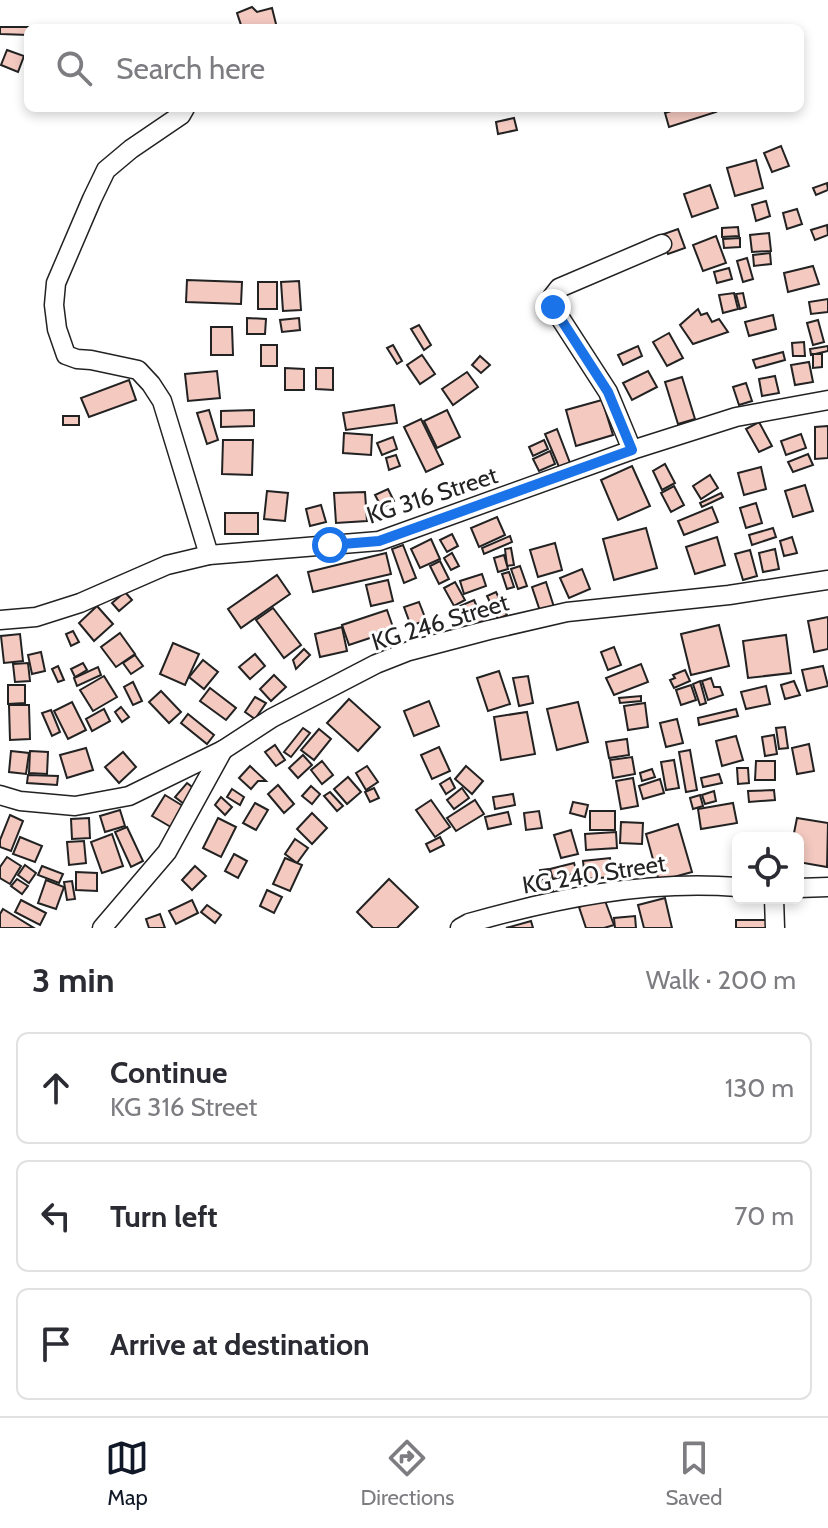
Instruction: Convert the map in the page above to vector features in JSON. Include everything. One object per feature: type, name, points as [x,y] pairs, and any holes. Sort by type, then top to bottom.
[{"type":"street","points":[[183,112],[106,170],[56,283],[54,305],[57,329],[66,355],[138,370],[162,401],[209,555]]},
{"type":"street","points":[[632,450],[608,392],[553,307],[552,297],[559,288],[662,244]]},
{"type":"street","name":"KG 316 Street","points":[[0,620],[36,617],[80,603],[167,565],[209,555],[379,541],[632,450],[736,417],[828,400]]},
{"type":"street","name":"KG 246 Street","points":[[0,795],[20,801],[75,806],[129,796],[223,750],[272,718],[376,664],[409,651],[567,612],[729,595],[828,580]]},
{"type":"street","points":[[102,928],[167,852],[223,750]]},
{"type":"street","name":"KG 240 Street","points":[[460,928],[530,906],[601,892],[705,884],[732,886]]},
{"type":"street","points":[[804,888],[828,887]]},
{"type":"street","points":[[774,904],[775,928]]},
{"type":"building","points":[[252,7],[257,12],[272,8],[276,24],[241,24],[237,13]]},
{"type":"building","points":[[0,27],[24,27],[24,35],[0,34]]},
{"type":"building","points":[[7,50],[24,56],[18,72],[1,65]]},
{"type":"building","points":[[668,112],[716,112],[669,127],[665,113]]},
{"type":"building","points":[[514,118],[517,130],[498,134],[496,122]]},
{"type":"building","points":[[781,146],[789,166],[772,172],[764,153]]},
{"type":"building","points":[[756,160],[763,188],[735,196],[727,168]]},
{"type":"building","points":[[827,183],[828,190],[816,195],[813,188]]},
{"type":"building","points":[[710,185],[718,208],[692,217],[684,194]]},
{"type":"building","points":[[766,201],[770,216],[756,221],[752,205]]},
{"type":"building","points":[[797,209],[802,224],[787,229],[783,213]]},
{"type":"building","points":[[827,225],[828,235],[815,240],[811,230]]},
{"type":"building","points":[[738,227],[739,236],[722,237],[722,228]]},
{"type":"building","points":[[678,229],[685,248],[668,254],[661,235]]},
{"type":"building","points":[[769,233],[771,251],[752,252],[750,235]]},
{"type":"building","points":[[716,236],[726,263],[703,271],[693,245]]},
{"type":"building","points":[[740,238],[740,247],[724,248],[723,239]]},
{"type":"building","points":[[770,253],[771,264],[754,266],[753,255]]},
{"type":"building","points":[[747,258],[753,279],[743,282],[737,261]]},
{"type":"building","points":[[813,266],[819,284],[788,292],[784,273]]},
{"type":"building","points":[[729,268],[732,279],[717,283],[714,272]]},
{"type":"building","points":[[187,280],[242,282],[241,304],[186,302]]},
{"type":"building","points":[[299,281],[301,310],[283,311],[281,282]]},
{"type":"building","points":[[258,282],[277,282],[277,309],[258,309]]},
{"type":"building","points":[[734,293],[738,309],[723,313],[719,295]]},
{"type":"building","points":[[743,293],[746,307],[740,309],[736,294]]},
{"type":"building","points":[[828,299],[828,312],[811,314],[809,302]]},
{"type":"building","points":[[698,309],[701,315],[707,313],[712,322],[719,319],[728,332],[693,344],[680,325]]},
{"type":"building","points":[[773,315],[776,329],[749,336],[745,322]]},
{"type":"building","points":[[247,318],[266,319],[265,334],[247,334]]},
{"type":"building","points":[[299,318],[300,330],[282,332],[280,320]]},
{"type":"building","points":[[818,320],[824,342],[813,345],[807,323]]},
{"type":"building","points":[[419,325],[431,345],[424,350],[411,329]]},
{"type":"building","points":[[211,327],[232,327],[233,355],[211,355]]},
{"type":"building","points":[[669,333],[683,358],[667,366],[653,342]]},
{"type":"building","points":[[804,342],[805,356],[793,356],[792,343]]},
{"type":"building","points":[[261,345],[277,345],[277,366],[261,366]]},
{"type":"building","points":[[393,345],[402,361],[397,364],[387,348]]},
{"type":"building","points":[[638,346],[642,356],[623,365],[618,355]]},
{"type":"building","points":[[828,346],[828,351],[811,355],[810,349]]},
{"type":"building","points":[[783,352],[785,360],[756,368],[753,360]]},
{"type":"building","points":[[813,354],[822,354],[822,367],[813,368]]},
{"type":"building","points":[[422,355],[435,374],[420,384],[407,365]]},
{"type":"building","points":[[480,356],[490,365],[481,373],[472,365]]},
{"type":"building","points":[[809,362],[813,382],[795,385],[791,365]]},
{"type":"building","points":[[285,368],[304,369],[304,390],[285,390]]},
{"type":"building","points":[[316,368],[333,368],[333,390],[316,389]]},
{"type":"building","points":[[217,371],[220,398],[188,401],[185,374]]},
{"type":"building","points":[[648,371],[657,387],[632,400],[623,383]]},
{"type":"building","points":[[467,372],[478,387],[453,405],[442,389]]},
{"type":"building","points":[[775,376],[779,393],[762,396],[759,379]]},
{"type":"building","points":[[682,377],[695,419],[678,424],[665,382]]},
{"type":"building","points":[[129,380],[136,400],[89,417],[81,398]]},
{"type":"building","points":[[746,383],[752,401],[739,405],[733,387]]},
{"type":"building","points":[[602,400],[613,435],[576,446],[566,410]]},
{"type":"building","points":[[394,405],[397,423],[346,430],[343,413]]},
{"type":"building","points":[[209,410],[218,440],[207,444],[197,413]]},
{"type":"building","points":[[254,410],[254,426],[221,427],[221,411]]},
{"type":"building","points":[[447,410],[460,437],[437,448],[424,421]]},
{"type":"building","points":[[63,416],[79,416],[79,425],[63,425]]},
{"type":"building","points":[[421,419],[443,464],[426,472],[404,427]]},
{"type":"building","points":[[759,422],[772,446],[759,452],[746,429]]},
{"type":"building","points":[[828,426],[828,458],[815,459],[815,427]]},
{"type":"building","points":[[557,429],[570,463],[559,467],[545,434]]},
{"type":"building","points":[[344,433],[372,435],[371,455],[343,453]]},
{"type":"building","points":[[801,434],[806,448],[786,455],[781,441]]},
{"type":"building","points":[[393,437],[397,449],[382,455],[377,443]]},
{"type":"building","points":[[223,440],[253,440],[252,475],[222,474]]},
{"type":"building","points":[[544,440],[548,449],[533,456],[529,447]]},
{"type":"building","points":[[550,451],[555,464],[539,471],[533,459]]},
{"type":"building","points":[[808,454],[813,465],[793,472],[788,462]]},
{"type":"building","points":[[396,455],[400,466],[389,470],[386,458]]},
{"type":"building","points":[[665,464],[675,483],[662,490],[653,471]]},
{"type":"building","points":[[632,466],[650,506],[618,520],[601,480]]},
{"type":"building","points":[[761,467],[766,489],[744,495],[738,473]]},
{"type":"building","points":[[710,475],[718,488],[701,499],[693,486]]},
{"type":"building","points":[[805,485],[813,511],[793,517],[785,491]]},
{"type":"building","points":[[674,486],[684,505],[671,512],[661,493]]},
{"type":"building","points":[[388,489],[394,501],[382,508],[375,495]]},
{"type":"building","points":[[267,491],[288,493],[285,521],[264,519]]},
{"type":"building","points":[[365,492],[367,521],[336,523],[334,493]]},
{"type":"building","points":[[721,493],[723,497],[702,507],[700,503]]},
{"type":"building","points":[[756,503],[762,523],[746,528],[740,508]]},
{"type":"building","points":[[321,505],[326,522],[310,526],[306,509]]},
{"type":"building","points":[[712,507],[718,522],[684,535],[678,521]]},
{"type":"building","points":[[225,513],[258,513],[258,534],[225,534]]},
{"type":"building","points":[[497,517],[505,535],[479,547],[471,528]]},
{"type":"building","points":[[646,528],[657,568],[614,580],[603,539]]},
{"type":"building","points":[[773,528],[776,537],[752,545],[749,535]]},
{"type":"building","points":[[452,534],[458,546],[447,552],[440,540]]},
{"type":"building","points":[[510,536],[512,542],[484,554],[482,548]]},
{"type":"building","points":[[717,537],[725,565],[695,574],[686,547]]},
{"type":"building","points":[[792,537],[797,553],[784,556],[780,541]]},
{"type":"building","points":[[431,539],[440,559],[420,568],[411,549]]},
{"type":"building","points":[[555,543],[562,570],[538,577],[530,550]]},
{"type":"building","points":[[403,545],[416,578],[404,583],[392,549]]},
{"type":"building","points":[[511,548],[514,565],[507,566],[505,549]]},
{"type":"building","points":[[775,549],[779,569],[763,572],[759,553]]},
{"type":"building","points":[[750,550],[757,576],[743,580],[735,554]]},
{"type":"building","points":[[386,553],[391,574],[313,592],[308,572]]},
{"type":"building","points":[[452,553],[459,566],[451,570],[444,558]]},
{"type":"building","points":[[504,555],[508,569],[498,572],[494,558]]},
{"type":"building","points":[[440,561],[449,579],[439,584],[430,566]]},
{"type":"building","points":[[520,566],[527,586],[518,589],[511,569]]},
{"type":"building","points":[[582,569],[590,589],[569,598],[560,578]]},
{"type":"building","points":[[509,572],[514,587],[507,589],[502,574]]},
{"type":"building","points":[[482,574],[486,586],[464,594],[460,581]]},
{"type":"building","points":[[277,575],[290,594],[241,628],[228,609]]},
{"type":"building","points":[[388,580],[393,601],[371,606],[366,585]]},
{"type":"building","points":[[455,582],[465,600],[454,606],[444,588]]},
{"type":"building","points":[[546,582],[554,607],[540,611],[532,587]]},
{"type":"building","points":[[125,592],[132,600],[119,611],[112,603]]},
{"type":"building","points":[[496,592],[507,615],[498,619],[487,596]]},
{"type":"building","points":[[474,600],[483,621],[469,627],[460,606]]},
{"type":"building","points":[[419,602],[426,620],[411,626],[404,607]]},
{"type":"building","points":[[97,606],[113,624],[94,641],[79,623]]},
{"type":"building","points":[[273,608],[301,645],[284,658],[256,620]]},
{"type":"building","points":[[387,610],[394,630],[349,645],[342,625]]},
{"type":"building","points":[[828,617],[828,649],[814,652],[808,621]]},
{"type":"building","points":[[719,625],[729,666],[691,675],[681,634]]},
{"type":"building","points":[[342,627],[347,651],[320,657],[315,634]]},
{"type":"building","points":[[73,631],[79,642],[71,646],[66,634]]},
{"type":"building","points":[[120,633],[135,654],[116,667],[101,647]]},
{"type":"building","points":[[20,634],[23,661],[4,663],[1,636]]},
{"type":"building","points":[[786,635],[791,673],[748,678],[743,641]]},
{"type":"building","points":[[173,643],[199,654],[185,685],[160,674]]},
{"type":"building","points":[[614,647],[621,665],[608,670],[601,652]]},
{"type":"building","points":[[304,649],[310,655],[296,669],[293,660]]},
{"type":"building","points":[[41,652],[45,671],[32,674],[28,655]]},
{"type":"building","points":[[255,654],[265,666],[250,679],[239,667]]},
{"type":"building","points":[[135,655],[143,666],[131,674],[123,663]]},
{"type":"building","points":[[203,660],[218,672],[204,689],[189,677]]},
{"type":"building","points":[[28,663],[30,681],[15,682],[13,664]]},
{"type":"building","points":[[83,663],[87,670],[75,677],[71,669]]},
{"type":"building","points":[[641,664],[648,682],[614,695],[606,678]]},
{"type":"building","points":[[58,666],[64,680],[58,682],[52,669]]},
{"type":"building","points":[[823,666],[828,686],[807,691],[802,670]]},
{"type":"building","points":[[98,667],[101,675],[77,686],[74,678]]},
{"type":"building","points":[[685,670],[690,681],[674,688],[670,680],[675,678],[673,675]]},
{"type":"building","points":[[499,671],[510,704],[488,711],[477,678]]},
{"type":"building","points":[[274,675],[286,687],[271,701],[260,689]]},
{"type":"building","points":[[104,676],[117,697],[93,711],[80,690]]},
{"type":"building","points":[[528,676],[533,703],[519,706],[513,678]]},
{"type":"building","points":[[711,678],[714,687],[720,687],[723,695],[708,700],[702,681]]},
{"type":"building","points":[[700,681],[706,703],[700,705],[693,684]]},
{"type":"building","points":[[794,681],[800,695],[785,699],[781,685]]},
{"type":"building","points":[[133,682],[142,701],[133,705],[124,687]]},
{"type":"building","points":[[8,685],[25,685],[25,703],[8,704]]},
{"type":"building","points":[[691,685],[696,700],[681,705],[676,690]]},
{"type":"building","points":[[766,686],[770,704],[746,709],[741,692]]},
{"type":"building","points":[[210,688],[236,708],[226,720],[200,701]]},
{"type":"building","points":[[161,691],[181,712],[169,723],[149,702]]},
{"type":"building","points":[[641,696],[641,701],[620,703],[619,698]]},
{"type":"building","points":[[255,697],[266,703],[255,719],[245,712]]},
{"type":"building","points":[[349,699],[380,727],[358,751],[327,723]]},
{"type":"building","points":[[429,701],[439,726],[414,736],[404,711]]},
{"type":"building","points":[[72,702],[86,730],[68,739],[54,711]]},
{"type":"building","points":[[578,702],[588,742],[557,750],[547,709]]},
{"type":"building","points":[[645,703],[648,727],[628,730],[624,706]]},
{"type":"building","points":[[9,705],[29,705],[30,739],[10,740]]},
{"type":"building","points":[[121,707],[129,717],[122,722],[115,712]]},
{"type":"building","points":[[104,709],[110,721],[92,731],[86,719]]},
{"type":"building","points":[[736,709],[738,716],[699,725],[698,718]]},
{"type":"building","points":[[51,710],[60,732],[52,736],[42,713]]},
{"type":"building","points":[[527,712],[535,754],[501,760],[494,717]]},
{"type":"building","points":[[188,714],[214,735],[207,744],[181,723]]},
{"type":"building","points":[[677,719],[683,743],[666,747],[660,723]]},
{"type":"building","points":[[785,727],[788,748],[779,749],[776,728]]},
{"type":"building","points":[[303,728],[310,733],[291,757],[284,752]]},
{"type":"building","points":[[319,729],[331,739],[314,760],[301,750]]},
{"type":"building","points":[[774,735],[777,754],[765,756],[762,737]]},
{"type":"building","points":[[736,736],[743,760],[722,766],[716,741]]},
{"type":"building","points":[[627,739],[629,755],[609,758],[606,742]]},
{"type":"building","points":[[809,744],[814,771],[797,774],[792,748]]},
{"type":"building","points":[[275,745],[285,760],[276,766],[265,752]]},
{"type":"building","points":[[439,747],[450,771],[432,779],[421,755]]},
{"type":"building","points":[[86,748],[93,770],[67,778],[60,755]]},
{"type":"building","points":[[690,750],[697,790],[686,792],[679,752]]},
{"type":"building","points":[[11,751],[29,753],[26,774],[9,772]]},
{"type":"building","points":[[30,751],[48,752],[47,774],[29,773]]},
{"type":"building","points":[[123,752],[136,767],[119,783],[105,767]]},
{"type":"building","points":[[303,755],[312,765],[298,778],[289,768]]},
{"type":"building","points":[[632,757],[635,774],[613,778],[610,760]]},
{"type":"building","points":[[674,760],[679,788],[666,790],[661,762]]},
{"type":"building","points":[[322,761],[333,775],[322,784],[311,770]]},
{"type":"building","points":[[756,761],[775,761],[775,780],[755,780]]},
{"type":"building","points":[[250,766],[266,781],[258,781],[251,789],[239,778]]},
{"type":"building","points":[[367,766],[378,782],[366,790],[356,773]]},
{"type":"building","points":[[466,766],[483,781],[472,794],[455,779]]},
{"type":"building","points":[[737,768],[748,768],[749,783],[738,784]]},
{"type":"building","points":[[652,769],[655,777],[642,781],[640,773]]},
{"type":"building","points":[[719,774],[722,783],[703,787],[701,778]]},
{"type":"building","points":[[28,775],[58,776],[57,785],[27,783]]},
{"type":"building","points":[[348,777],[361,792],[347,804],[334,789]]},
{"type":"building","points":[[450,778],[455,788],[446,794],[440,784]]},
{"type":"building","points":[[633,778],[638,806],[621,809],[616,781]]},
{"type":"building","points":[[660,779],[664,793],[643,799],[639,786]]},
{"type":"building","points":[[187,783],[196,790],[184,804],[175,797]]},
{"type":"building","points":[[278,785],[294,804],[284,813],[268,794]]},
{"type":"building","points":[[311,786],[320,794],[312,804],[302,796]]},
{"type":"building","points":[[374,788],[379,798],[370,802],[365,792]]},
{"type":"building","points":[[462,788],[469,798],[454,809],[447,800]]},
{"type":"building","points":[[232,789],[244,797],[240,805],[227,797]]},
{"type":"building","points":[[774,790],[775,800],[749,802],[748,791]]},
{"type":"building","points":[[714,791],[716,801],[705,804],[702,795]]},
{"type":"building","points":[[330,792],[343,806],[337,811],[324,796]]},
{"type":"building","points":[[513,794],[515,805],[495,809],[493,797]]},
{"type":"building","points":[[165,795],[188,809],[176,830],[152,816]]},
{"type":"building","points":[[700,795],[703,806],[693,809],[690,798]]},
{"type":"building","points":[[221,797],[232,807],[225,815],[215,805]]},
{"type":"building","points":[[431,800],[450,827],[435,837],[416,810]]},
{"type":"building","points":[[475,800],[484,814],[456,831],[447,818]]},
{"type":"building","points":[[573,802],[588,805],[585,817],[570,813]]},
{"type":"building","points":[[255,803],[268,810],[256,830],[243,823]]},
{"type":"building","points":[[733,803],[737,823],[701,829],[698,809]]},
{"type":"building","points":[[120,810],[125,826],[105,832],[100,816]]},
{"type":"building","points":[[539,811],[542,828],[526,830],[524,813]]},
{"type":"building","points":[[590,811],[615,811],[615,830],[590,830]]},
{"type":"building","points":[[508,812],[511,824],[488,829],[485,817]]},
{"type":"building","points":[[312,813],[327,828],[312,844],[297,829]]},
{"type":"building","points":[[10,815],[23,821],[11,851],[0,847]]},
{"type":"building","points":[[89,818],[90,838],[72,839],[71,819]]},
{"type":"building","points":[[218,818],[236,827],[221,857],[203,848]]},
{"type":"building","points":[[797,818],[828,823],[827,867],[804,863],[804,832],[794,832]]},
{"type":"building","points":[[621,822],[643,823],[642,844],[620,843]]},
{"type":"building","points":[[678,824],[692,872],[659,881],[646,834]]},
{"type":"building","points":[[127,827],[143,861],[131,867],[115,832]]},
{"type":"building","points":[[571,830],[578,854],[561,858],[554,835]]},
{"type":"building","points":[[616,832],[617,848],[586,850],[585,834]]},
{"type":"building","points":[[112,834],[123,866],[102,873],[91,842]]},
{"type":"building","points":[[20,837],[42,846],[35,862],[13,854]]},
{"type":"building","points":[[440,837],[444,845],[430,852],[426,844]]},
{"type":"building","points":[[295,839],[308,848],[297,863],[285,854]]},
{"type":"building","points":[[84,841],[86,863],[69,865],[67,842]]},
{"type":"building","points":[[234,854],[247,861],[238,878],[225,871]]},
{"type":"building","points":[[7,857],[21,866],[10,884],[0,878],[0,867]]},
{"type":"building","points":[[285,858],[302,865],[290,891],[273,884]]},
{"type":"building","points":[[610,858],[612,877],[585,879],[583,861]]},
{"type":"building","points":[[574,863],[577,873],[553,879],[550,869]]},
{"type":"building","points":[[25,865],[36,873],[29,883],[18,875]]},
{"type":"building","points":[[42,866],[63,874],[59,883],[38,875]]},
{"type":"building","points":[[195,866],[206,876],[192,890],[182,880]]},
{"type":"building","points":[[548,869],[553,891],[545,893],[540,870]]},
{"type":"building","points":[[76,872],[97,873],[97,891],[76,890]]},
{"type":"building","points":[[17,879],[28,886],[22,894],[11,886]]},
{"type":"building","points":[[389,879],[418,907],[397,928],[373,928],[357,912]]},
{"type":"building","points":[[46,880],[64,887],[56,909],[38,903]]},
{"type":"building","points":[[72,881],[75,899],[67,900],[64,882]]},
{"type":"building","points":[[267,890],[282,897],[274,913],[260,906]]},
{"type":"building","points":[[604,898],[614,925],[586,928],[579,907]]},
{"type":"building","points":[[665,898],[672,928],[644,928],[638,905]]},
{"type":"building","points":[[21,900],[46,913],[40,925],[15,912]]},
{"type":"building","points":[[192,900],[198,913],[176,924],[169,911]]},
{"type":"building","points":[[207,905],[221,915],[215,923],[201,912]]},
{"type":"building","points":[[3,909],[34,928],[0,928]]},
{"type":"building","points":[[160,914],[165,928],[149,928],[146,919]]},
{"type":"building","points":[[635,916],[636,928],[615,928],[614,918]]},
{"type":"building","points":[[736,920],[773,920],[773,928],[736,928]]},
{"type":"building","points":[[531,921],[533,928],[506,928]]},
{"type":"route","points":[[330,545],[379,541],[632,450],[608,392],[553,307]]}]
